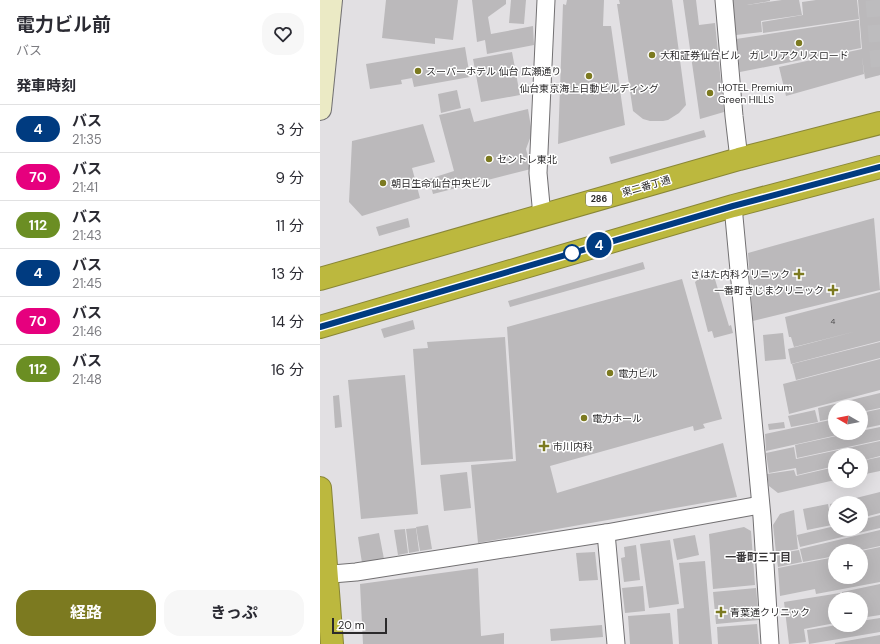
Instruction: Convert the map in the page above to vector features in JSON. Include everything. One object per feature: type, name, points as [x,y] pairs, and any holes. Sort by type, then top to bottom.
[{"type":"highway","name":"東二番丁通","points":[[320,279],[738,159],[880,124]]},
{"type":"highway","points":[[320,327],[733,206],[880,167]]},
{"type":"highway","points":[[320,488],[323,575],[332,644]]},
{"type":"street","points":[[320,109],[331,0]]},
{"type":"street","points":[[542,216],[538,173],[546,0]]},
{"type":"street","points":[[724,0],[738,159]]},
{"type":"street","points":[[733,206],[760,505],[770,644]]},
{"type":"street","points":[[323,575],[356,572],[606,533],[760,505]]},
{"type":"street","points":[[606,533],[616,644]]},
{"type":"building","points":[[386,0],[458,0],[453,40],[435,38],[435,44],[382,38]]},
{"type":"building","points":[[472,0],[506,0],[506,4],[488,17],[491,34],[533,26],[534,45],[487,54],[485,40],[477,42]]},
{"type":"building","points":[[511,0],[526,0],[524,24],[509,23]]},
{"type":"building","name":"仙台東京海上日動ビルディング","points":[[567,0],[604,0],[603,26],[611,26],[625,125],[558,144],[563,4],[566,5]]},
{"type":"building","name":"大和証券仙台ビル","points":[[619,0],[672,0],[686,105],[679,113],[668,120],[650,121],[643,119],[633,111],[617,4],[620,4]]},
{"type":"building","points":[[683,0],[696,0],[699,25],[715,23],[724,112],[700,119]]},
{"type":"building","points":[[733,0],[770,0],[747,5],[782,0],[799,0],[802,15],[761,21],[762,32],[736,35],[732,7]]},
{"type":"building","points":[[816,0],[857,0],[859,19],[763,33],[762,22],[803,15],[802,2]]},
{"type":"building","points":[[858,0],[880,0],[880,75],[865,79],[862,57],[864,74],[786,96],[779,67],[862,49]]},
{"type":"building","name":"ガレリアクリスロード","points":[[859,20],[861,48],[740,72],[736,39]]},
{"type":"building","name":"スーパーホテル 仙台 広瀬通り","points":[[465,47],[470,77],[414,87],[412,78],[401,80],[402,84],[370,89],[366,64]]},
{"type":"building","points":[[512,52],[520,95],[481,102],[473,59]]},
{"type":"building","points":[[457,90],[461,108],[441,113],[438,94]]},
{"type":"building","name":"セントレ東北","points":[[470,108],[474,122],[528,109],[532,133],[526,149],[531,169],[433,194],[429,179],[454,171],[439,115]]},
{"type":"building","name":"朝日生命仙台中央ビル","points":[[423,124],[435,162],[412,168],[420,198],[362,216],[349,202],[352,141]]},
{"type":"building","points":[[704,130],[706,137],[611,164],[609,157]]},
{"type":"building","points":[[408,218],[410,227],[379,236],[376,227]]},
{"type":"building","points":[[874,218],[880,290],[753,321],[748,253]]},
{"type":"building","points":[[643,262],[645,269],[510,307],[508,301]]},
{"type":"building","points":[[714,276],[729,326],[731,325],[733,333],[714,338],[712,331],[708,332],[695,282],[701,277]]},
{"type":"building","name":"電力ビル","points":[[682,279],[722,419],[703,424],[705,428],[694,431],[693,426],[550,466],[557,493],[723,443],[737,497],[478,543],[471,465],[516,461],[507,327]]},
{"type":"building","points":[[880,292],[880,341],[791,364],[788,349],[857,331],[794,347],[791,337],[789,337],[785,317]]},
{"type":"building","points":[[413,320],[415,329],[384,338],[381,329]]},
{"type":"building","points":[[783,333],[786,359],[765,361],[763,335]]},
{"type":"building","points":[[505,337],[513,459],[421,465],[413,349],[428,348],[427,342]]},
{"type":"building","points":[[880,342],[880,358],[796,380],[792,364]]},
{"type":"building","points":[[880,359],[880,390],[842,400],[828,400],[828,404],[789,414],[783,384]]},
{"type":"building","points":[[405,375],[418,514],[361,519],[348,380]]},
{"type":"building","points":[[880,393],[880,408],[868,411],[868,400],[851,400]]},
{"type":"building","points":[[339,395],[342,427],[335,428],[333,396]]},
{"type":"building","points":[[828,406],[828,419],[820,421],[818,408]]},
{"type":"building","points":[[880,409],[880,425],[868,428],[868,412]]},
{"type":"building","points":[[815,410],[818,422],[791,427],[788,416]]},
{"type":"building","points":[[828,420],[828,437],[766,451],[765,434]]},
{"type":"building","points":[[784,422],[785,428],[769,430],[768,424]]},
{"type":"building","points":[[880,427],[880,440],[843,448],[828,448],[828,451],[797,458],[795,445],[828,438],[828,440],[868,440],[868,430]]},
{"type":"building","points":[[880,441],[880,456],[868,459],[868,448],[847,448]]},
{"type":"building","points":[[794,447],[796,459],[828,452],[828,468],[797,475],[796,468],[769,473],[766,453]]},
{"type":"building","points":[[880,457],[880,471],[868,474],[868,460]]},
{"type":"building","points":[[828,469],[828,482],[778,493],[769,486],[767,474],[794,470],[796,476]]},
{"type":"building","points":[[467,472],[471,508],[444,511],[440,475]]},
{"type":"building","points":[[880,492],[880,513],[868,516],[868,496],[864,496]]},
{"type":"building","points":[[828,504],[828,526],[807,530],[803,509]]},
{"type":"building","points":[[794,510],[798,549],[776,553],[773,525],[780,514]]},
{"type":"building","points":[[880,515],[880,528],[868,531],[868,518]]},
{"type":"building","points":[[428,525],[432,549],[420,551],[416,527]]},
{"type":"building","points":[[744,527],[751,531],[755,585],[713,589],[709,534]]},
{"type":"building","points":[[416,528],[419,551],[409,553],[406,529]]},
{"type":"building","points":[[828,528],[828,536],[846,536],[800,547],[797,535]]},
{"type":"building","points":[[405,529],[408,553],[398,555],[394,530]]},
{"type":"building","points":[[880,530],[880,546],[868,549],[868,544],[828,544],[828,557],[803,562],[800,549],[855,536],[868,536],[868,533]]},
{"type":"building","points":[[379,533],[384,559],[362,563],[358,537]]},
{"type":"building","points":[[695,535],[699,555],[677,560],[673,539]]},
{"type":"building","points":[[670,540],[679,604],[649,608],[640,544]]},
{"type":"building","points":[[636,545],[640,580],[624,582],[621,558],[625,557],[624,547]]},
{"type":"building","points":[[880,547],[880,582],[816,594],[815,589],[780,596],[778,568],[828,558],[828,584],[868,584],[868,550]]},
{"type":"building","points":[[799,550],[802,562],[778,567],[776,554]]},
{"type":"building","points":[[595,552],[598,580],[579,581],[576,553]]},
{"type":"building","points":[[705,561],[712,644],[679,644],[677,609],[684,608],[679,563]]},
{"type":"building","points":[[478,568],[481,636],[504,633],[504,644],[363,644],[360,584]]},
{"type":"building","points":[[880,584],[880,615],[868,617],[868,592],[842,592]]},
{"type":"building","points":[[643,586],[645,611],[625,613],[622,588]]},
{"type":"building","points":[[756,588],[759,620],[716,624],[713,592]]},
{"type":"building","points":[[828,595],[828,624],[804,629],[806,642],[789,644],[784,602]]},
{"type":"building","points":[[670,613],[673,644],[630,644],[628,616]]},
{"type":"building","points":[[880,618],[880,632],[809,644],[807,630],[828,626],[828,632],[868,632],[868,620]]},
{"type":"building","points":[[757,624],[759,644],[718,644],[717,627]]},
{"type":"building","points":[[602,625],[603,637],[551,641],[550,629]]},
{"type":"building","points":[[880,635],[880,644],[835,644],[835,643]]},
{"type":"tunnel","points":[[874,0],[880,75]]},
{"type":"bus line","name":"4","points":[[320,327],[360,314],[733,206],[880,167]]},
{"type":"place","name":"ガレリアクリスロード","points":[[799,43]]},
{"type":"place","name":"大和証券仙台ビル","points":[[652,55]]},
{"type":"place","name":"スーパーホテル 仙台 広瀬通り","points":[[418,71]]},
{"type":"place","name":"仙台東京海上日動ビルディング","points":[[589,76]]},
{"type":"place","name":"HOTEL Premium Green HILLS","points":[[710,93]]},
{"type":"place","name":"セントレ東北","points":[[489,159]]},
{"type":"place","name":"朝日生命仙台中央ビル","points":[[383,183]]},
{"type":"place","name":"さはた内科クリニック","points":[[799,274]]},
{"type":"place","name":"一番町きじまクリニック","points":[[833,290]]},
{"type":"place","name":"電力ビル","points":[[610,373]]},
{"type":"place","name":"電力ホール","points":[[584,418]]},
{"type":"place","name":"市川内科","points":[[544,446]]},
{"type":"place","name":"青葉通クリニック","points":[[721,612]]},
{"type":"district","name":"一番町三丁目","points":[[758,557]]}]
